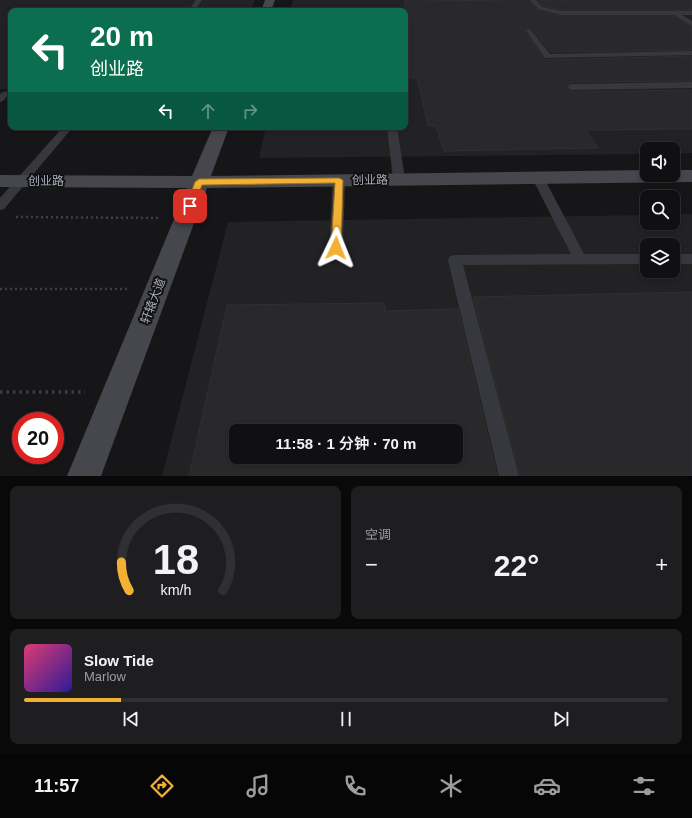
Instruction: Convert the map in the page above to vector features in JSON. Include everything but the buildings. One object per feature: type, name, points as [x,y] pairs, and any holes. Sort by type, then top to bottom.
[{"type":"street","name":"轩辕大道","points":[[84,476],[219,130]]},
{"type":"street","name":"创业路","points":[[0,181],[199,182],[692,176]]},
{"type":"lane","points":[[532,0],[541,8],[561,13],[692,13]]},
{"type":"lane","points":[[675,13],[692,24]]},
{"type":"lane","points":[[529,31],[548,56],[692,53]]},
{"type":"lane","points":[[571,87],[692,85]]},
{"type":"lane","points":[[0,206],[65,130]]},
{"type":"lane","points":[[392,130],[399,179]]},
{"type":"lane","points":[[538,178],[580,259]]},
{"type":"lane","points":[[336,248],[339,180]]},
{"type":"lane","points":[[510,476],[455,260],[640,259]]},
{"type":"lane","points":[[680,259],[692,259]]},
{"type":"path","points":[[15,217],[185,218]]},
{"type":"path","points":[[0,289],[157,289]]},
{"type":"path","points":[[0,392],[117,392]]},
{"type":"shaded area","points":[[0,0],[255,0],[251,8],[8,8],[8,89],[0,89]]},
{"type":"shaded area","points":[[293,0],[692,0],[692,153],[680,154],[680,142],[640,142],[640,154],[259,158],[265,130],[408,130],[408,8],[291,8]]},
{"type":"shaded area","points":[[680,214],[692,214],[692,476],[162,476],[228,222],[640,215],[640,230],[680,230]]},
{"type":"route","points":[[190,206],[199,182],[339,180],[336,248]]}]
